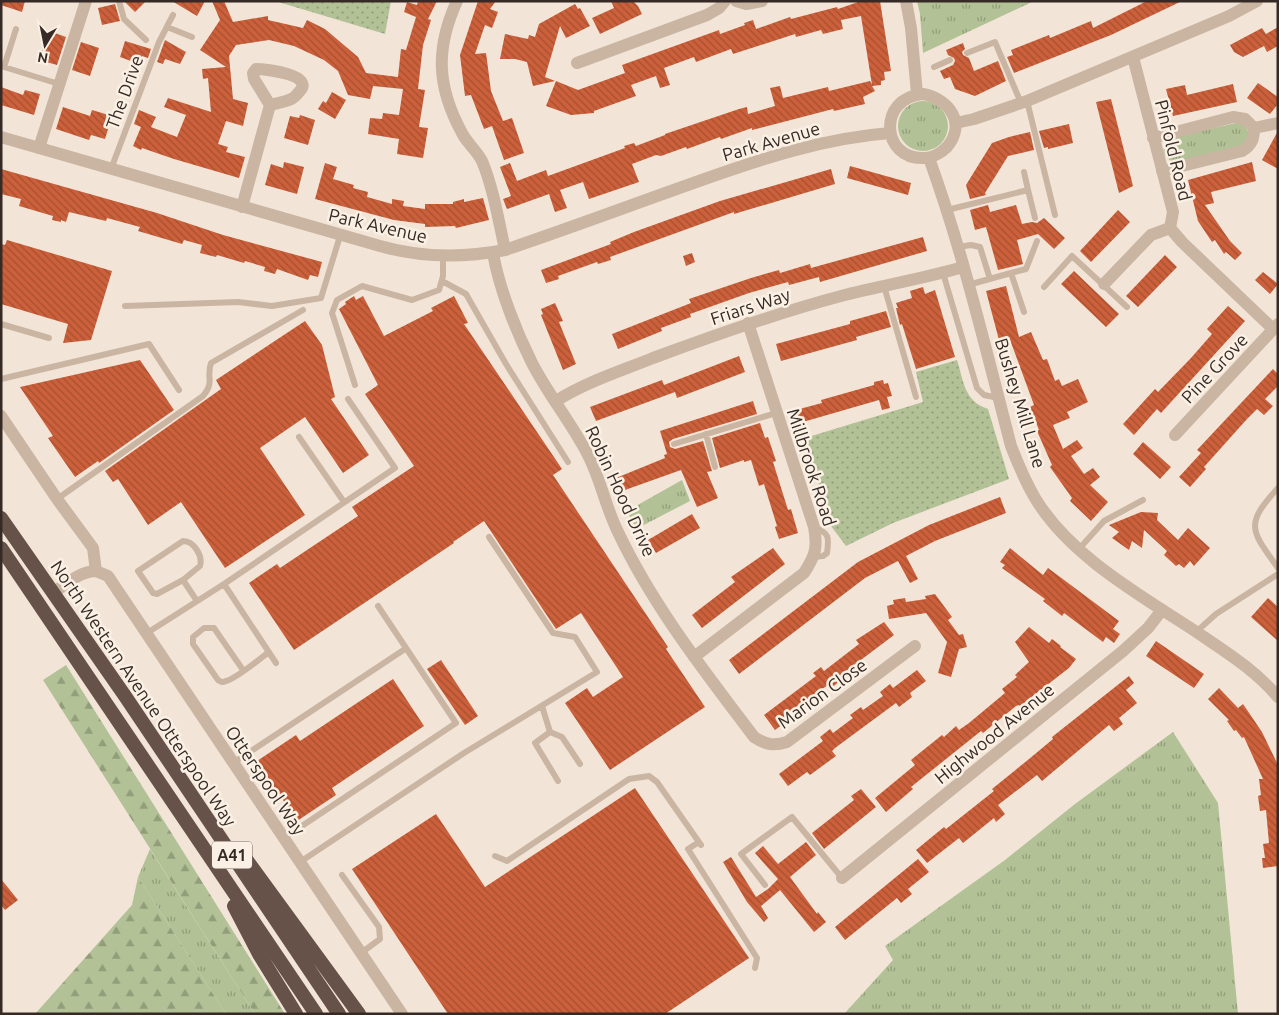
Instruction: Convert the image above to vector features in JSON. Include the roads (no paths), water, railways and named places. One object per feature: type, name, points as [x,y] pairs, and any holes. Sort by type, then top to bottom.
[{"type":"highway","name":"North Western Avenue Otterspool Way","points":[[1,518],[125,696],[339,1014]]},
{"type":"highway","name":"North Western Avenue Otterspool Way","points":[[1,548],[316,1014]]},
{"type":"highway","points":[[125,696],[358,1014]]},
{"type":"highway","points":[[201,844],[259,954],[296,1014]]},
{"type":"street","points":[[38,148],[86,1]]},
{"type":"street","name":"Robin Hood Drive","points":[[457,1],[444,36],[440,58],[442,82],[447,103],[462,135],[481,159],[500,251],[496,269],[507,304],[532,364],[590,458],[618,531],[654,597],[694,657]]},
{"type":"street","points":[[577,63],[707,15],[726,1]]},
{"type":"street","points":[[736,1],[746,4],[762,1]]},
{"type":"street","points":[[906,1],[911,28],[918,94]]},
{"type":"street","points":[[956,123],[1024,102],[1230,16],[1257,1]]},
{"type":"street","name":"Pinfold Road","points":[[1133,57],[1172,212],[1170,228],[1182,242],[1276,327]]},
{"type":"street","points":[[918,94],[934,96],[944,102],[951,110],[956,123],[950,143],[943,151],[929,158],[918,159],[907,155],[898,148],[890,132],[890,118],[895,108],[903,100],[918,94]]},
{"type":"street","points":[[242,207],[270,105]]},
{"type":"street","points":[[1153,138],[1233,117],[1245,119],[1254,128],[1254,139],[1249,147],[1242,151],[1162,171]]},
{"type":"street","points":[[1254,128],[1278,123]]},
{"type":"street","name":"Park Avenue","points":[[1,137],[398,252],[443,257],[500,251],[751,163],[798,149],[853,136],[890,132]]},
{"type":"street","name":"Bushey Mill Lane","points":[[929,158],[958,247],[1012,446],[1021,472],[1036,500],[1046,514],[1079,549],[1162,610],[1258,675],[1278,697]]},
{"type":"street","points":[[1104,284],[1151,235],[1170,228]]},
{"type":"street","name":"Friars Way","points":[[556,401],[572,391],[617,372],[748,323],[801,307],[963,267]]},
{"type":"street","name":"Millbrook Road","points":[[694,657],[804,573],[814,557],[817,541],[748,323]]},
{"type":"street","name":"Pine Grove","points":[[1175,435],[1276,327]]},
{"type":"street","points":[[1,416],[92,548],[96,571],[84,573],[54,592]]},
{"type":"street","name":"Otterspool Way","points":[[96,571],[108,576],[402,1014]]},
{"type":"street","name":"Highwood Avenue","points":[[842,878],[1123,651],[1148,628],[1162,610]]},
{"type":"street","name":"Marion Close","points":[[694,657],[754,737],[764,744],[776,745],[787,742],[915,646]]},
{"type":"lane","points":[[120,1],[124,19],[146,40]]},
{"type":"lane","name":"The Drive","points":[[111,169],[158,42],[173,15]]},
{"type":"lane","points":[[166,27],[192,37]]},
{"type":"lane","points":[[16,29],[4,68],[59,84]]},
{"type":"lane","points":[[967,54],[995,42],[1024,102],[1055,215]]},
{"type":"lane","points":[[934,67],[950,60]]},
{"type":"lane","points":[[1024,172],[1035,218]]},
{"type":"lane","points":[[947,210],[1028,190]]},
{"type":"lane","points":[[125,306],[238,302],[272,306],[321,298],[340,236]]},
{"type":"lane","points":[[968,285],[1026,269],[1037,241]]},
{"type":"lane","points":[[958,247],[971,245],[980,247],[990,279]]},
{"type":"lane","points":[[1044,287],[1072,256],[1104,284],[1126,307]]},
{"type":"lane","points":[[355,385],[332,313],[337,300],[362,286],[412,300],[439,290],[443,276],[443,257]]},
{"type":"lane","points":[[942,273],[977,388],[984,395],[999,398]]},
{"type":"lane","points":[[1011,273],[1024,312]]},
{"type":"lane","points":[[442,281],[466,294],[506,364],[568,462]]},
{"type":"lane","points":[[884,286],[916,397]]},
{"type":"lane","points":[[57,499],[203,396],[209,390],[211,382],[210,363],[303,310]]},
{"type":"lane","points":[[1,324],[49,338]]},
{"type":"lane","points":[[1,379],[149,344],[178,390]]},
{"type":"lane","points":[[147,633],[224,584],[395,468],[348,399]]},
{"type":"lane","points":[[674,444],[776,413]]},
{"type":"lane","points":[[706,434],[715,468]]},
{"type":"lane","points":[[299,437],[344,502]]},
{"type":"lane","points":[[1278,488],[1264,503],[1255,517],[1254,529],[1258,539],[1278,568]]},
{"type":"lane","points":[[1079,549],[1104,520],[1143,500]]},
{"type":"lane","points":[[300,862],[464,754],[598,672],[574,637],[552,633],[488,537]]},
{"type":"lane","points":[[187,541],[193,546],[201,561],[197,570],[183,580],[157,594],[150,590],[138,571],[187,541]]},
{"type":"lane","points":[[1196,632],[1216,614],[1278,574]]},
{"type":"lane","points":[[183,580],[197,601]]},
{"type":"lane","points":[[224,584],[276,663]]},
{"type":"lane","points":[[284,838],[456,723],[378,606]]},
{"type":"lane","points":[[243,670],[214,628],[204,628],[193,637],[193,644],[218,680],[222,682],[227,681],[243,670],[269,652]]},
{"type":"lane","points":[[233,763],[405,649]]},
{"type":"lane","points":[[542,706],[550,732]]},
{"type":"lane","points":[[550,732],[562,737],[580,764]]},
{"type":"lane","points":[[550,732],[535,743],[558,780]]},
{"type":"lane","points":[[495,856],[507,861],[629,779],[649,776],[657,782],[700,844],[688,849],[757,958],[755,968]]},
{"type":"lane","points":[[765,885],[741,854],[792,816],[842,878]]},
{"type":"lane","points":[[342,875],[378,927],[380,939],[361,953]]}]
